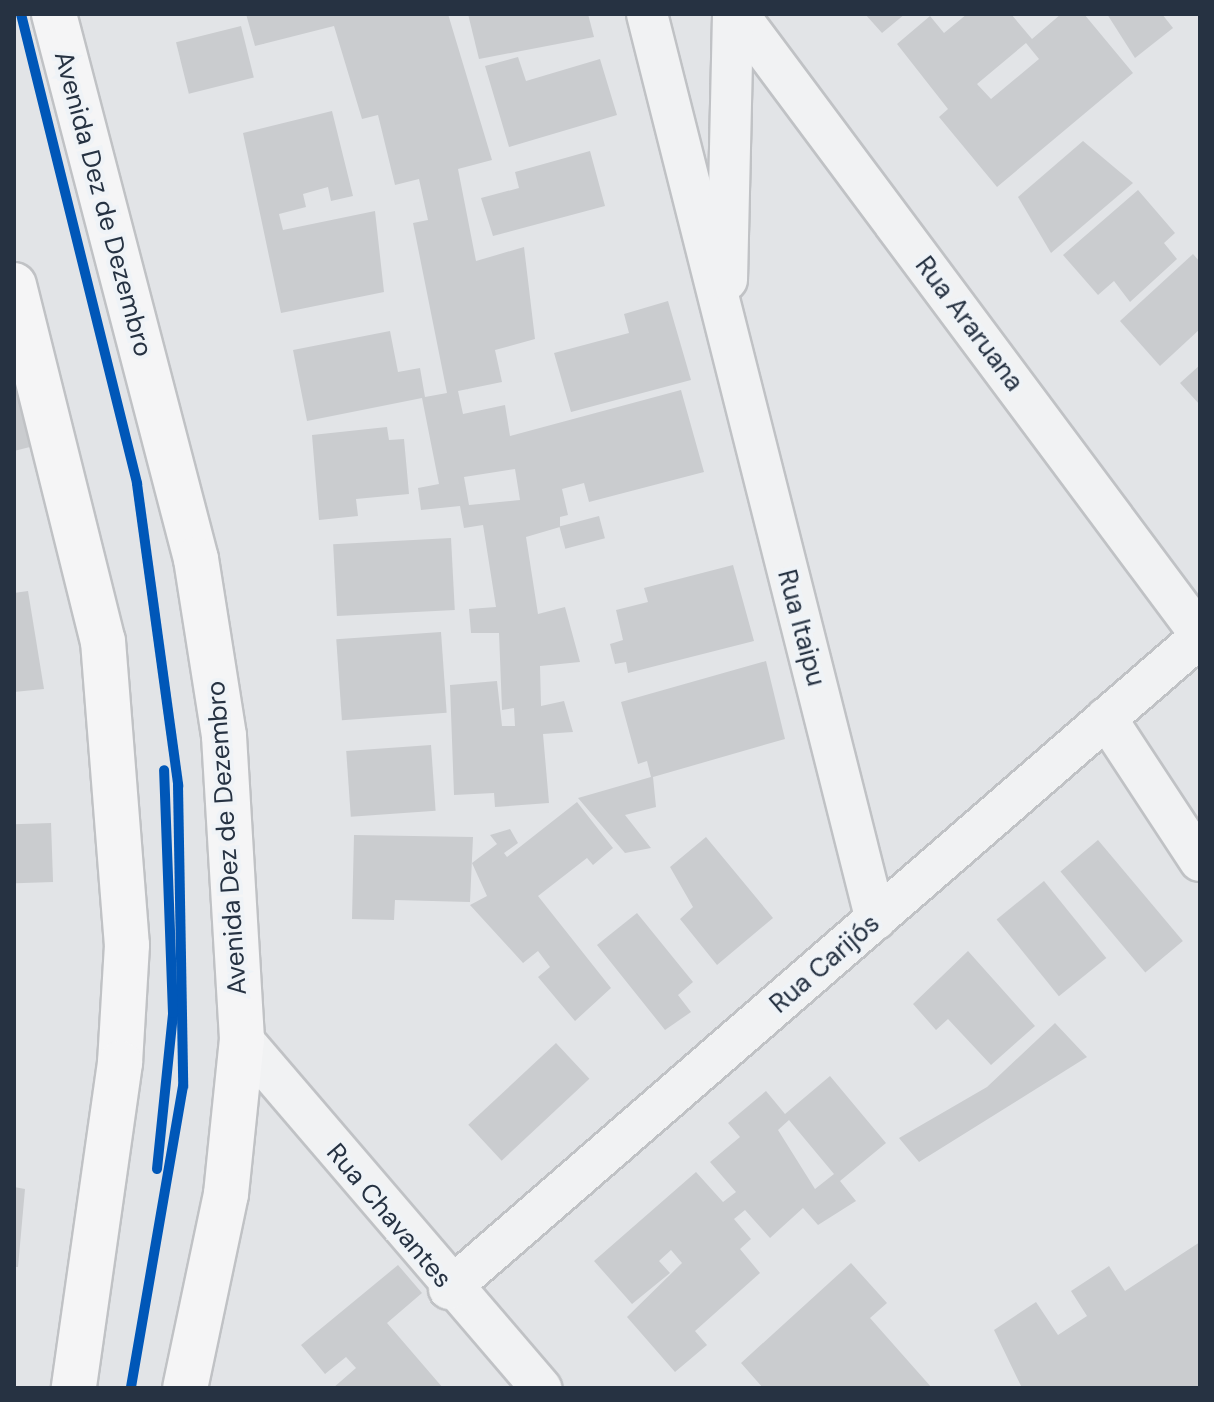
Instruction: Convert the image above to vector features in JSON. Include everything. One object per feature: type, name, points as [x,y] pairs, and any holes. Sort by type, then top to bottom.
[{"type":"highway","name":"Avenida Dez de Dezembro","points":[[54,14],[196,559],[224,736],[242,1039],[226,1194],[185,1388]]},
{"type":"highway","points":[[14,285],[103,641],[127,945],[118,1078],[74,1388]]},
{"type":"street","name":"Rua Itaipu","points":[[647,14],[725,336],[876,920]]},
{"type":"street","name":"Rua Itaipu","points":[[725,336],[736,14]]},
{"type":"street","name":"Rua Araruana","points":[[736,14],[1200,636]]},
{"type":"street","name":"Rua Carijós","points":[[449,1289],[1200,636]]},
{"type":"street","points":[[1106,718],[1200,861]]},
{"type":"street","name":"Rua Chavantes","points":[[242,1039],[449,1289],[541,1388]]},
{"type":"building","points":[[246,14],[448,14],[492,160],[458,169],[476,261],[524,247],[535,339],[495,350],[502,382],[458,391],[463,414],[505,405],[510,436],[681,390],[704,472],[589,502],[584,483],[562,489],[568,515],[560,517],[560,527],[526,537],[538,614],[565,607],[580,662],[540,666],[541,706],[564,701],[573,732],[543,734],[549,803],[495,807],[494,793],[454,795],[450,685],[497,681],[502,726],[515,726],[514,708],[502,710],[499,633],[471,633],[469,609],[496,607],[483,525],[464,528],[460,506],[421,510],[418,488],[439,484],[422,398],[307,421],[293,350],[390,331],[398,372],[420,368],[425,397],[447,393],[413,223],[428,220],[419,179],[395,185],[378,115],[362,119],[334,26],[255,46]],"holes":[[[515,469],[520,500],[469,505],[464,477]]]},
{"type":"building","points":[[468,14],[588,14],[594,37],[479,59]]},
{"type":"building","points":[[865,14],[905,14],[882,33]]},
{"type":"building","points":[[967,14],[1011,14],[1032,39],[1061,14],[1084,14],[1133,73],[997,187],[939,117],[948,109],[897,44],[930,16],[944,33]],"holes":[[[1026,43],[1039,59],[991,99],[977,84]]]},
{"type":"building","points":[[1107,14],[1162,14],[1173,28],[1135,58]]},
{"type":"building","points":[[241,26],[254,77],[189,94],[176,42]]},
{"type":"building","points":[[518,57],[526,81],[600,59],[617,115],[509,147],[485,66]]},
{"type":"building","points":[[332,111],[353,196],[331,201],[328,187],[303,194],[306,207],[279,214],[283,230],[375,211],[384,292],[281,313],[243,133]]},
{"type":"building","points":[[1083,141],[1133,183],[1051,253],[1018,197]]},
{"type":"building","points":[[590,151],[605,206],[493,236],[481,198],[519,188],[515,172]]},
{"type":"building","points":[[1138,190],[1175,233],[1164,243],[1177,259],[1130,302],[1114,281],[1098,295],[1063,255]]},
{"type":"building","points":[[1193,254],[1200,262],[1200,329],[1160,366],[1120,321]]},
{"type":"building","points":[[668,301],[691,380],[571,412],[554,353],[629,333],[624,314]]},
{"type":"building","points":[[1200,365],[1200,405],[1180,383]]},
{"type":"building","points":[[18,384],[30,447],[14,451],[14,385]]},
{"type":"building","points":[[387,427],[389,440],[404,439],[409,494],[356,499],[358,516],[319,520],[312,435]]},
{"type":"building","points":[[599,516],[605,538],[565,549],[559,527]]},
{"type":"building","points":[[451,538],[455,610],[337,616],[333,544]]},
{"type":"building","points":[[733,565],[754,641],[628,673],[626,662],[615,664],[610,644],[623,640],[616,610],[648,602],[644,588]]},
{"type":"building","points":[[28,591],[44,689],[14,692],[14,593]]},
{"type":"building","points":[[441,632],[447,713],[342,720],[336,639]]},
{"type":"building","points":[[766,661],[785,739],[653,777],[656,807],[625,815],[651,848],[625,853],[578,798],[651,777],[647,761],[638,764],[621,702]]},
{"type":"building","points":[[431,745],[436,811],[351,817],[346,751]]},
{"type":"building","points":[[577,802],[613,848],[593,865],[587,858],[538,896],[611,988],[575,1021],[538,977],[550,967],[538,951],[523,963],[470,905],[487,896],[472,863],[497,844],[490,835],[510,829],[518,843],[504,853],[507,857]]},
{"type":"building","points":[[51,823],[53,882],[16,883],[14,824]]},
{"type":"building","points":[[354,835],[473,837],[470,902],[395,900],[394,920],[352,919]]},
{"type":"building","points":[[706,837],[773,918],[717,965],[680,919],[693,907],[670,867]]},
{"type":"building","points":[[1098,840],[1183,941],[1145,973],[1060,871]]},
{"type":"building","points":[[1044,881],[1106,958],[1059,996],[997,919]]},
{"type":"building","points":[[637,913],[693,982],[678,995],[691,1012],[665,1030],[597,945]]},
{"type":"building","points":[[968,951],[1035,1026],[991,1065],[948,1019],[936,1030],[913,1004]]},
{"type":"building","points":[[1055,1023],[1087,1057],[919,1162],[899,1138],[987,1087]]},
{"type":"building","points":[[556,1043],[589,1079],[502,1161],[468,1125]]},
{"type":"building","points":[[830,1076],[886,1143],[840,1181],[856,1201],[818,1225],[803,1208],[770,1238],[745,1210],[734,1219],[751,1239],[740,1249],[760,1273],[695,1331],[707,1345],[675,1372],[627,1317],[682,1263],[671,1250],[659,1261],[670,1273],[632,1304],[594,1261],[696,1172],[723,1202],[736,1192],[710,1162],[740,1137],[728,1123],[766,1091],[785,1114]],"holes":[[[789,1120],[834,1174],[815,1189],[778,1130]]]},
{"type":"building","points":[[14,1187],[25,1189],[18,1267],[14,1267]]},
{"type":"building","points":[[1200,1242],[1200,1387],[1022,1388],[994,1330],[1036,1302],[1058,1335],[1087,1316],[1071,1291],[1109,1266],[1125,1291]]},
{"type":"building","points":[[851,1263],[887,1303],[870,1318],[932,1388],[763,1388],[741,1363]]},
{"type":"building","points":[[398,1265],[422,1293],[387,1323],[443,1388],[333,1388],[356,1368],[346,1357],[325,1374],[301,1345]]},
{"type":"cycle path","points":[[21,14],[137,484],[178,785],[183,1086],[131,1388]]},
{"type":"cycle path","points":[[157,1169],[173,1013],[164,770]]}]
